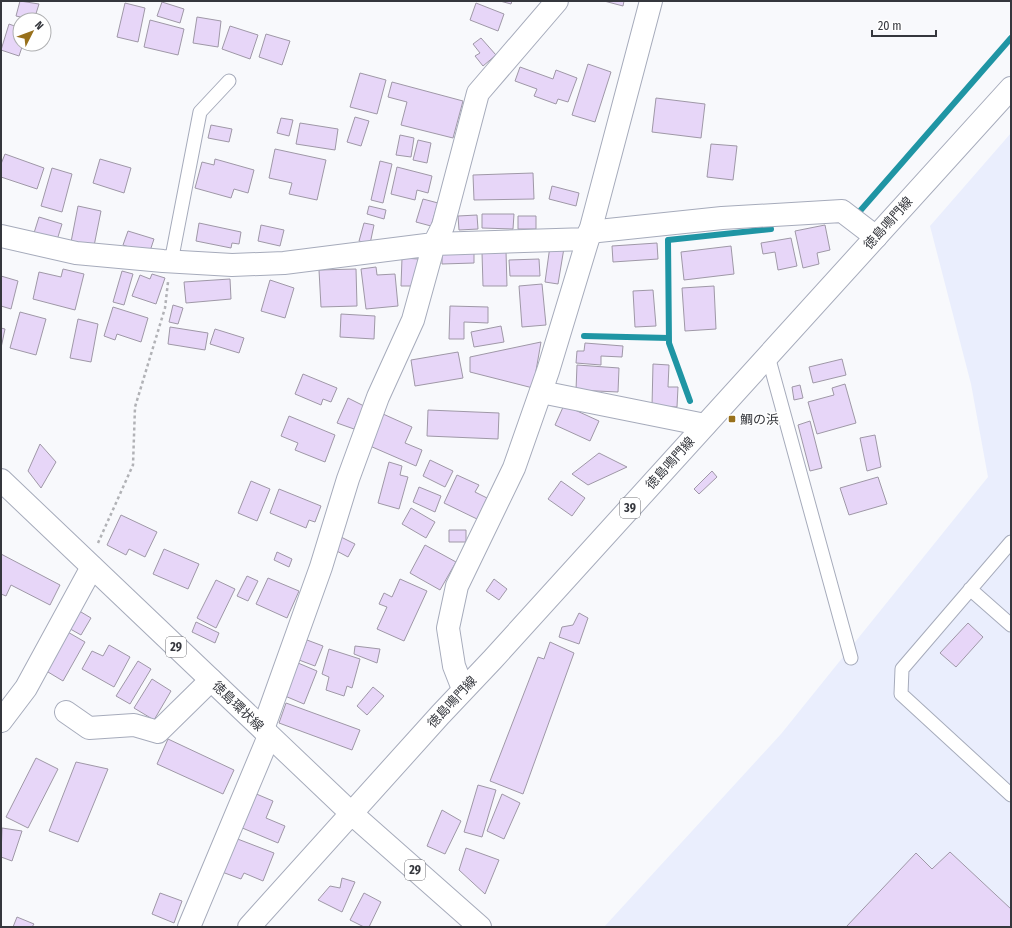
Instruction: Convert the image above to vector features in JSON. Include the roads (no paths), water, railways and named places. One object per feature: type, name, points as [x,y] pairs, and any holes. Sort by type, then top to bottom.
[{"type":"street","points":[[189,927],[266,732],[321,568],[348,479],[378,397],[414,320],[434,244],[443,226],[478,93],[557,1]]},
{"type":"street","points":[[463,689],[454,666],[449,644],[450,616],[457,586],[514,468],[541,392],[589,236],[651,1]]},
{"type":"street","name":"徳島鳴門線","points":[[249,927],[463,689],[493,659],[1011,88]]},
{"type":"street","points":[[1,236],[76,253],[171,262],[232,265],[284,263],[434,244],[589,236],[722,218],[842,211],[876,237]]},
{"type":"street","points":[[541,392],[705,425]]},
{"type":"street","name":"徳島環状線","points":[[1,480],[351,813],[480,927]]},
{"type":"street","points":[[1,721],[26,688],[90,565]]},
{"type":"street","points":[[66,712],[89,728],[134,725],[158,732],[211,680]]},
{"type":"lane","points":[[171,262],[200,112],[229,81]]},
{"type":"lane","points":[[768,356],[851,658]]},
{"type":"lane","points":[[1011,542],[902,669],[901,694],[1011,795]]},
{"type":"lane","points":[[970,589],[1011,625]]},
{"type":"waterway","points":[[860,211],[1011,38]]},
{"type":"waterway","points":[[690,401],[669,343],[668,240],[771,229]]},
{"type":"waterway","points":[[584,336],[669,338]]},
{"type":"place","name":"鯛の浜","points":[[732,419]]}]
